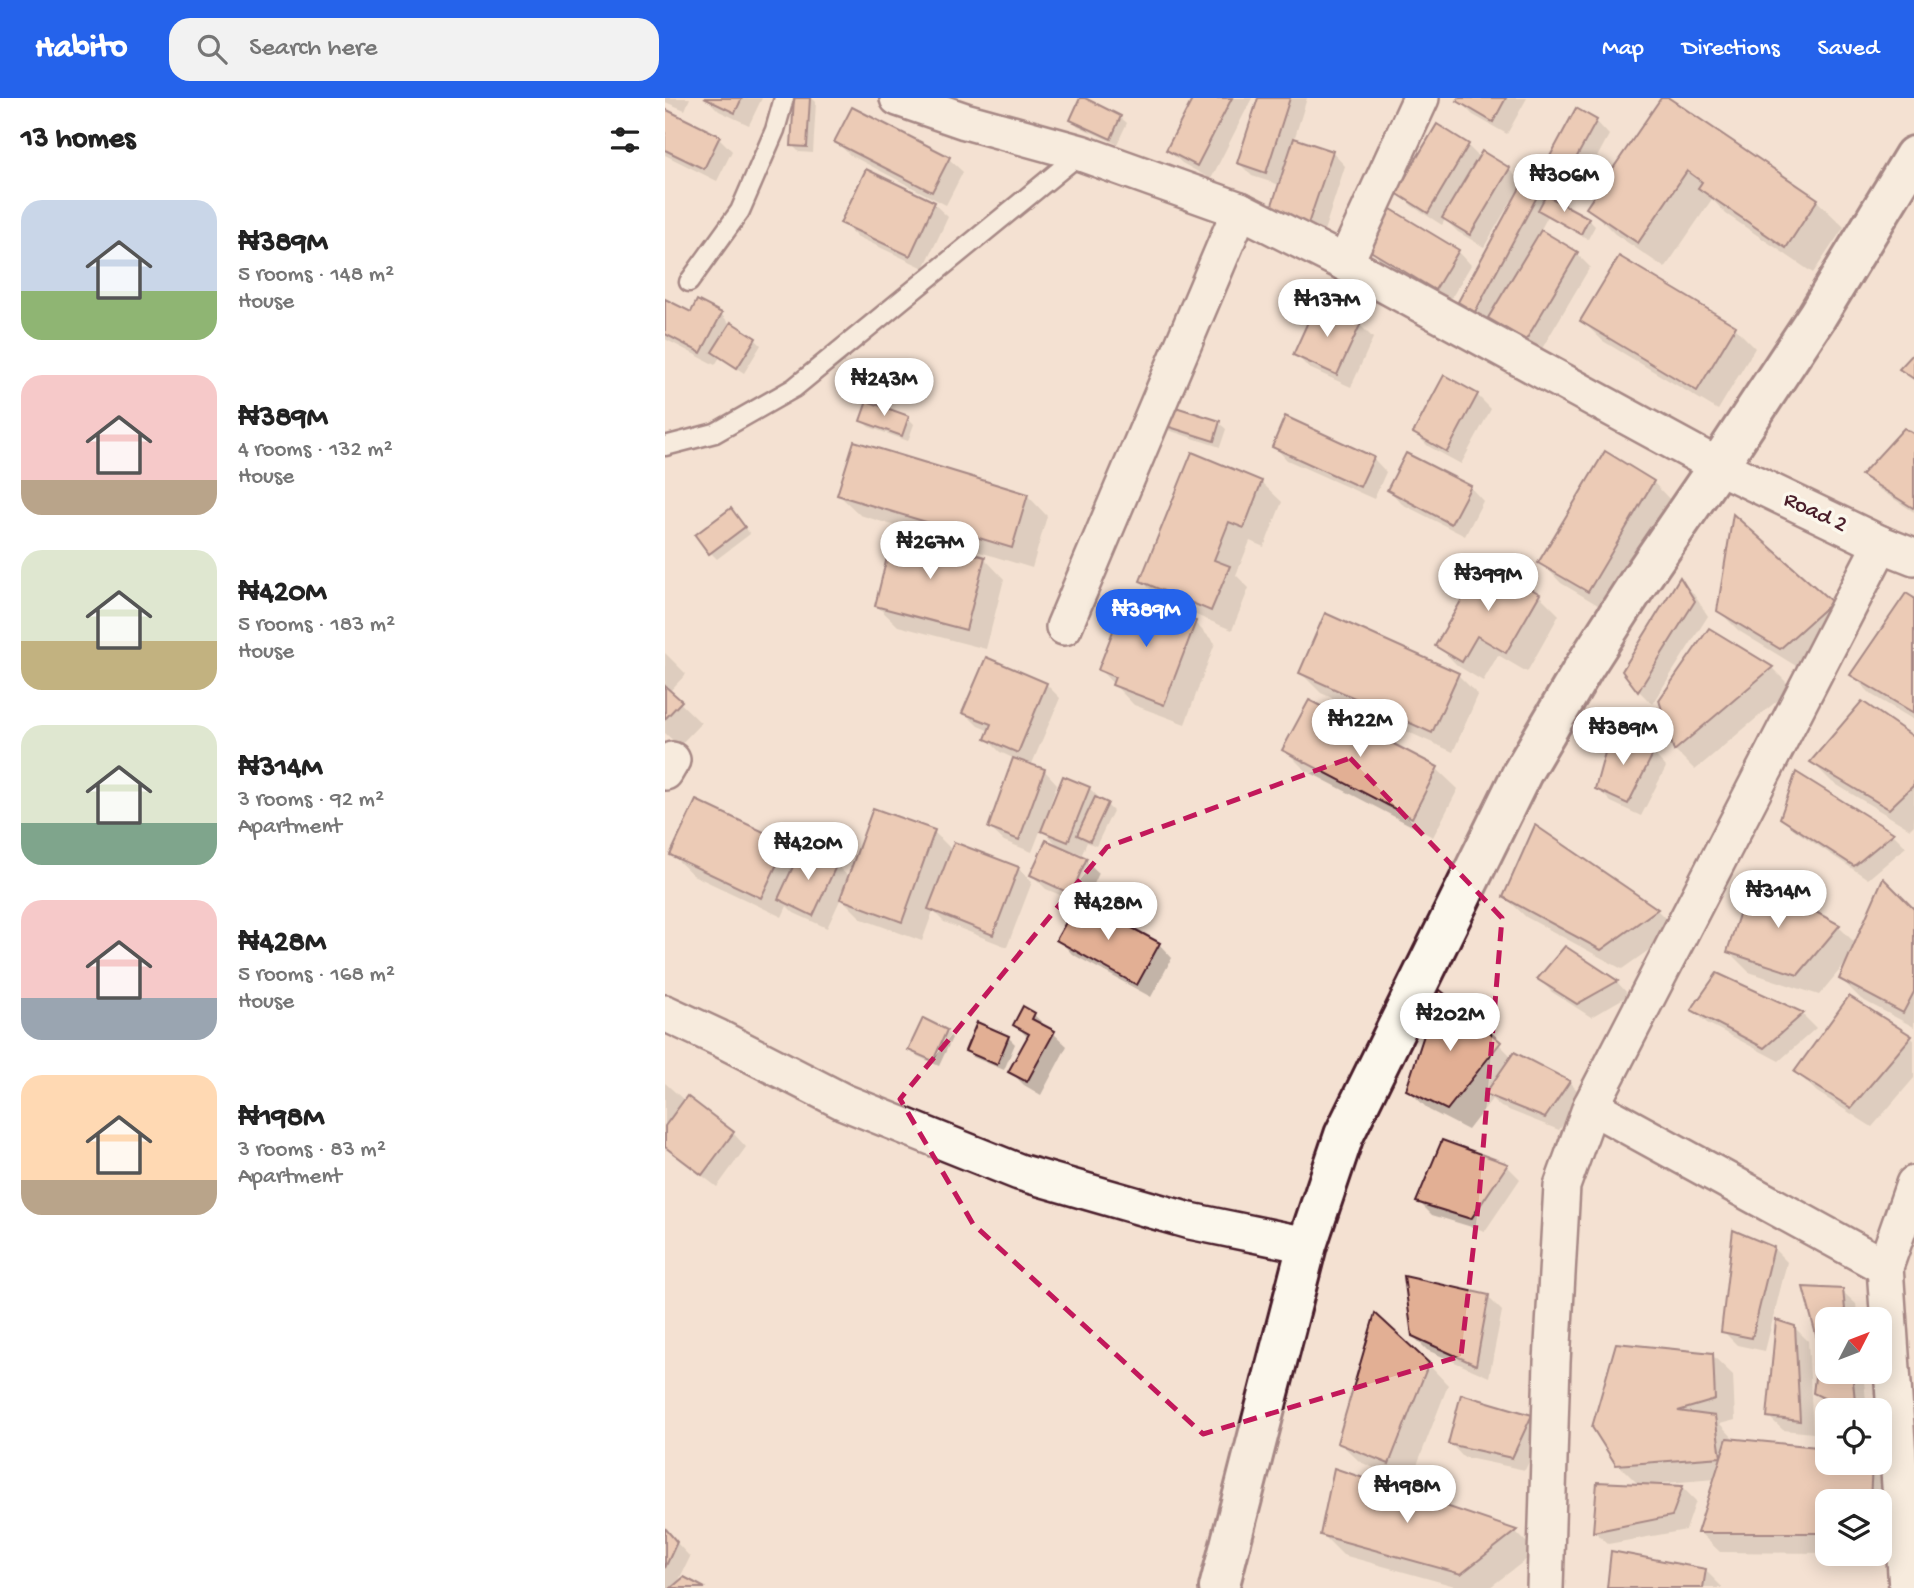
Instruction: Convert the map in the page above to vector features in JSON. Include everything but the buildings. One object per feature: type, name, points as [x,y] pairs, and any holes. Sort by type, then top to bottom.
[{"type":"street","name":"Road 2","points":[[898,98],[965,121],[1081,153],[1240,210],[1345,262],[1718,466],[1881,544],[1914,557]]},
{"type":"street","points":[[1345,262],[1421,98]]},
{"type":"street","points":[[1219,1588],[1307,1245],[1344,1135],[1521,773],[1633,591],[1817,316],[1903,197],[1914,156]]},
{"type":"street","points":[[1064,627],[1240,210]]},
{"type":"street","points":[[1545,1588],[1552,1362],[1562,1186],[1591,1106],[1881,544]]},
{"type":"street","points":[[665,1013],[844,1102],[1019,1172],[1190,1221],[1307,1245]]},
{"type":"street","points":[[1591,1106],[1885,1267]]},
{"type":"street","points":[[1907,1588],[1885,1267],[1914,1184]]},
{"type":"lane","points":[[689,282],[740,211],[775,130],[784,98]]},
{"type":"lane","points":[[665,446],[715,433],[794,388],[1081,153]]},
{"type":"highlighted area","points":[[1350,758],[1502,918],[1479,1198],[1461,1356],[1203,1434],[973,1224],[900,1099],[1107,847]]}]
